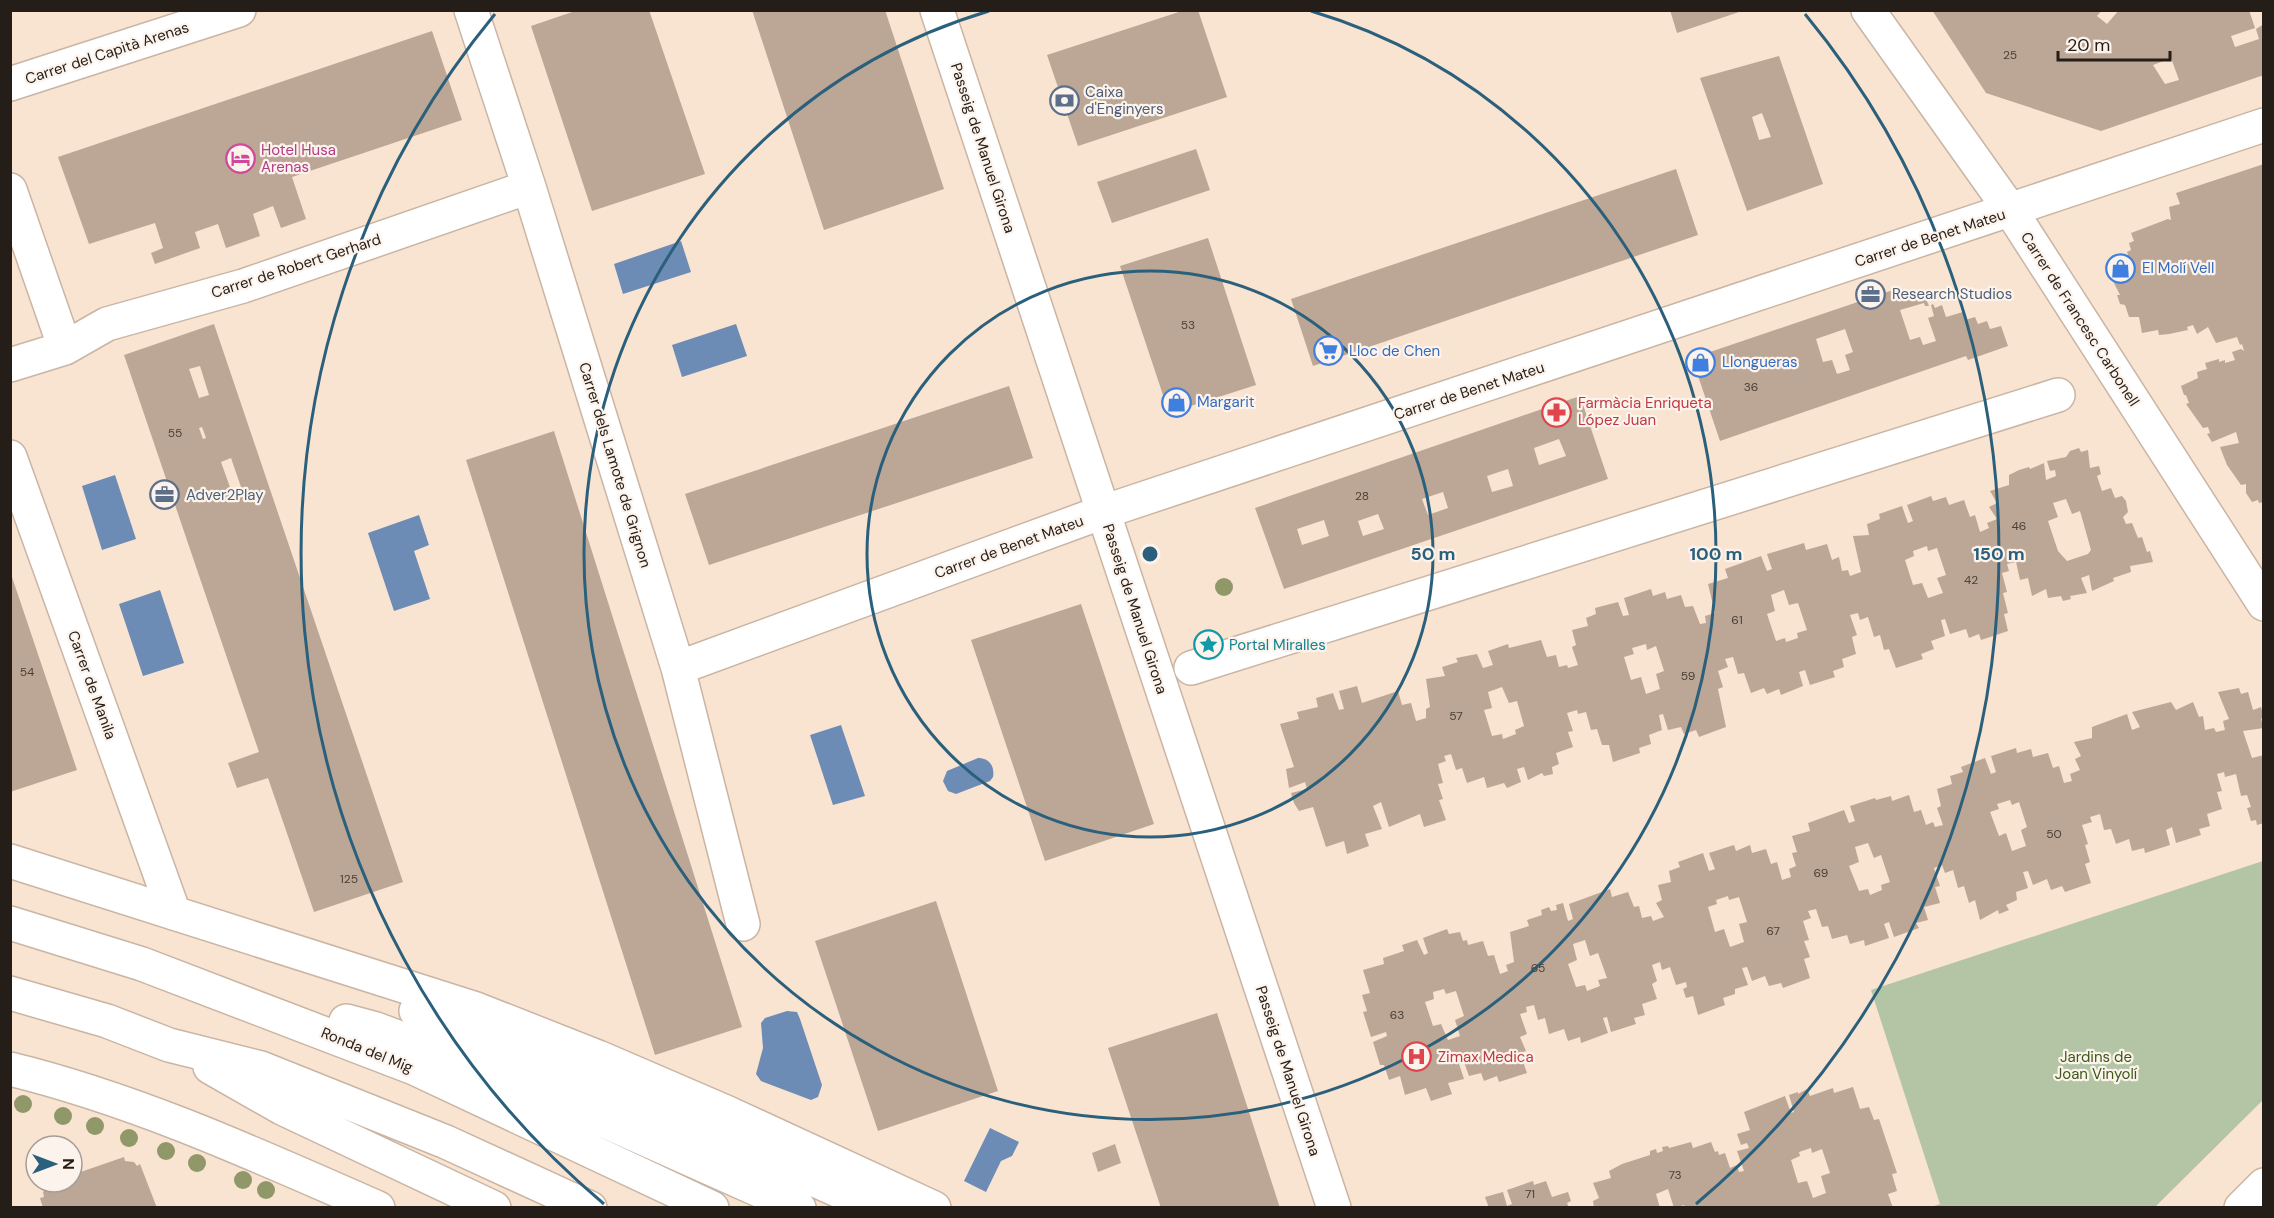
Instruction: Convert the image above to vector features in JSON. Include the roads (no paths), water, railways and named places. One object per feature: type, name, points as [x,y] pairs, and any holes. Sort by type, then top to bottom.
[{"type":"street","name":"Carrer del Capità Arenas","points":[[10,84],[238,10]]},
{"type":"street","name":"Carrer dels Lamote de Grignon","points":[[471,10],[529,187],[678,669],[743,924]]},
{"type":"street","name":"Passeig de Manuel Girona","points":[[937,10],[1334,1208]]},
{"type":"street","name":"Carrer de Francesc Carbonell","points":[[1868,10],[2011,211],[2264,604]]},
{"type":"street","name":"Carrer de Benet Mateu","points":[[678,669],[1103,512],[2264,125]]},
{"type":"street","name":"Carrer de Robert Gerhard","points":[[10,365],[65,348],[107,324],[243,286],[529,187]]},
{"type":"street","points":[[10,190],[65,348]]},
{"type":"street","points":[[1191,668],[2058,394]]},
{"type":"street","name":"Carrer de Manila","points":[[10,457],[174,913]]},
{"type":"street","points":[[10,861],[476,1009],[597,1057],[934,1208]]},
{"type":"street","name":"Ronda del Mig","points":[[10,923],[142,964],[256,1005],[414,1068],[712,1208]]},
{"type":"street","points":[[244,935],[361,989],[628,1096],[878,1208]]},
{"type":"street","points":[[10,993],[107,1021],[169,1045],[261,1068],[329,1093],[446,1142],[590,1208]]},
{"type":"street","points":[[256,1005],[330,1017],[397,1036],[515,1081],[799,1208]]},
{"type":"street","points":[[169,1045],[282,1108],[494,1208]]},
{"type":"street","points":[[10,1069],[86,1090],[143,1111],[378,1208]]},
{"type":"street","points":[[2241,1208],[2264,1185]]},
{"type":"water","points":[[681,241],[691,272],[623,294],[614,264]]},
{"type":"water","points":[[736,324],[747,356],[682,377],[672,345]]},
{"type":"water","points":[[115,475],[136,539],[102,550],[82,486]]},
{"type":"water","points":[[419,515],[429,545],[414,551],[430,599],[394,611],[368,533]]},
{"type":"water","points":[[160,590],[184,663],[143,676],[119,604]]},
{"type":"water","points":[[841,725],[865,796],[833,805],[810,735]]},
{"type":"water","points":[[978,758],[985,759],[992,766],[993,777],[990,781],[956,794],[948,791],[943,781],[947,771]]},
{"type":"water","points":[[787,1011],[797,1012],[822,1085],[818,1097],[811,1100],[761,1081],[756,1074],[763,1048],[761,1023],[765,1018]]},
{"type":"water","points":[[990,1128],[1019,1142],[1012,1156],[1001,1161],[986,1192],[964,1181]]},
{"type":"place","name":"Caixa d'Enginyers","points":[[1064,101]]},
{"type":"place","name":"Hotel Husa Arenas","points":[[240,159]]},
{"type":"place","name":"El Molí Vell","points":[[2121,268]]},
{"type":"place","name":"Research Studios","points":[[1871,294]]},
{"type":"place","name":"Lloc de Chen","points":[[1328,351]]},
{"type":"place","name":"Llongueras","points":[[1701,362]]},
{"type":"place","name":"Margarit","points":[[1176,402]]},
{"type":"place","name":"Farmàcia Enriqueta López Juan","points":[[1557,412]]},
{"type":"place","name":"Adver2Play","points":[[165,495]]},
{"type":"place","name":"Portal Miralles","points":[[1208,645]]},
{"type":"place","name":"Zimax Medica","points":[[1417,1057]]},
{"type":"park label","name":"Jardins de Joan Vinyolí","points":[[2096,1066]]}]
